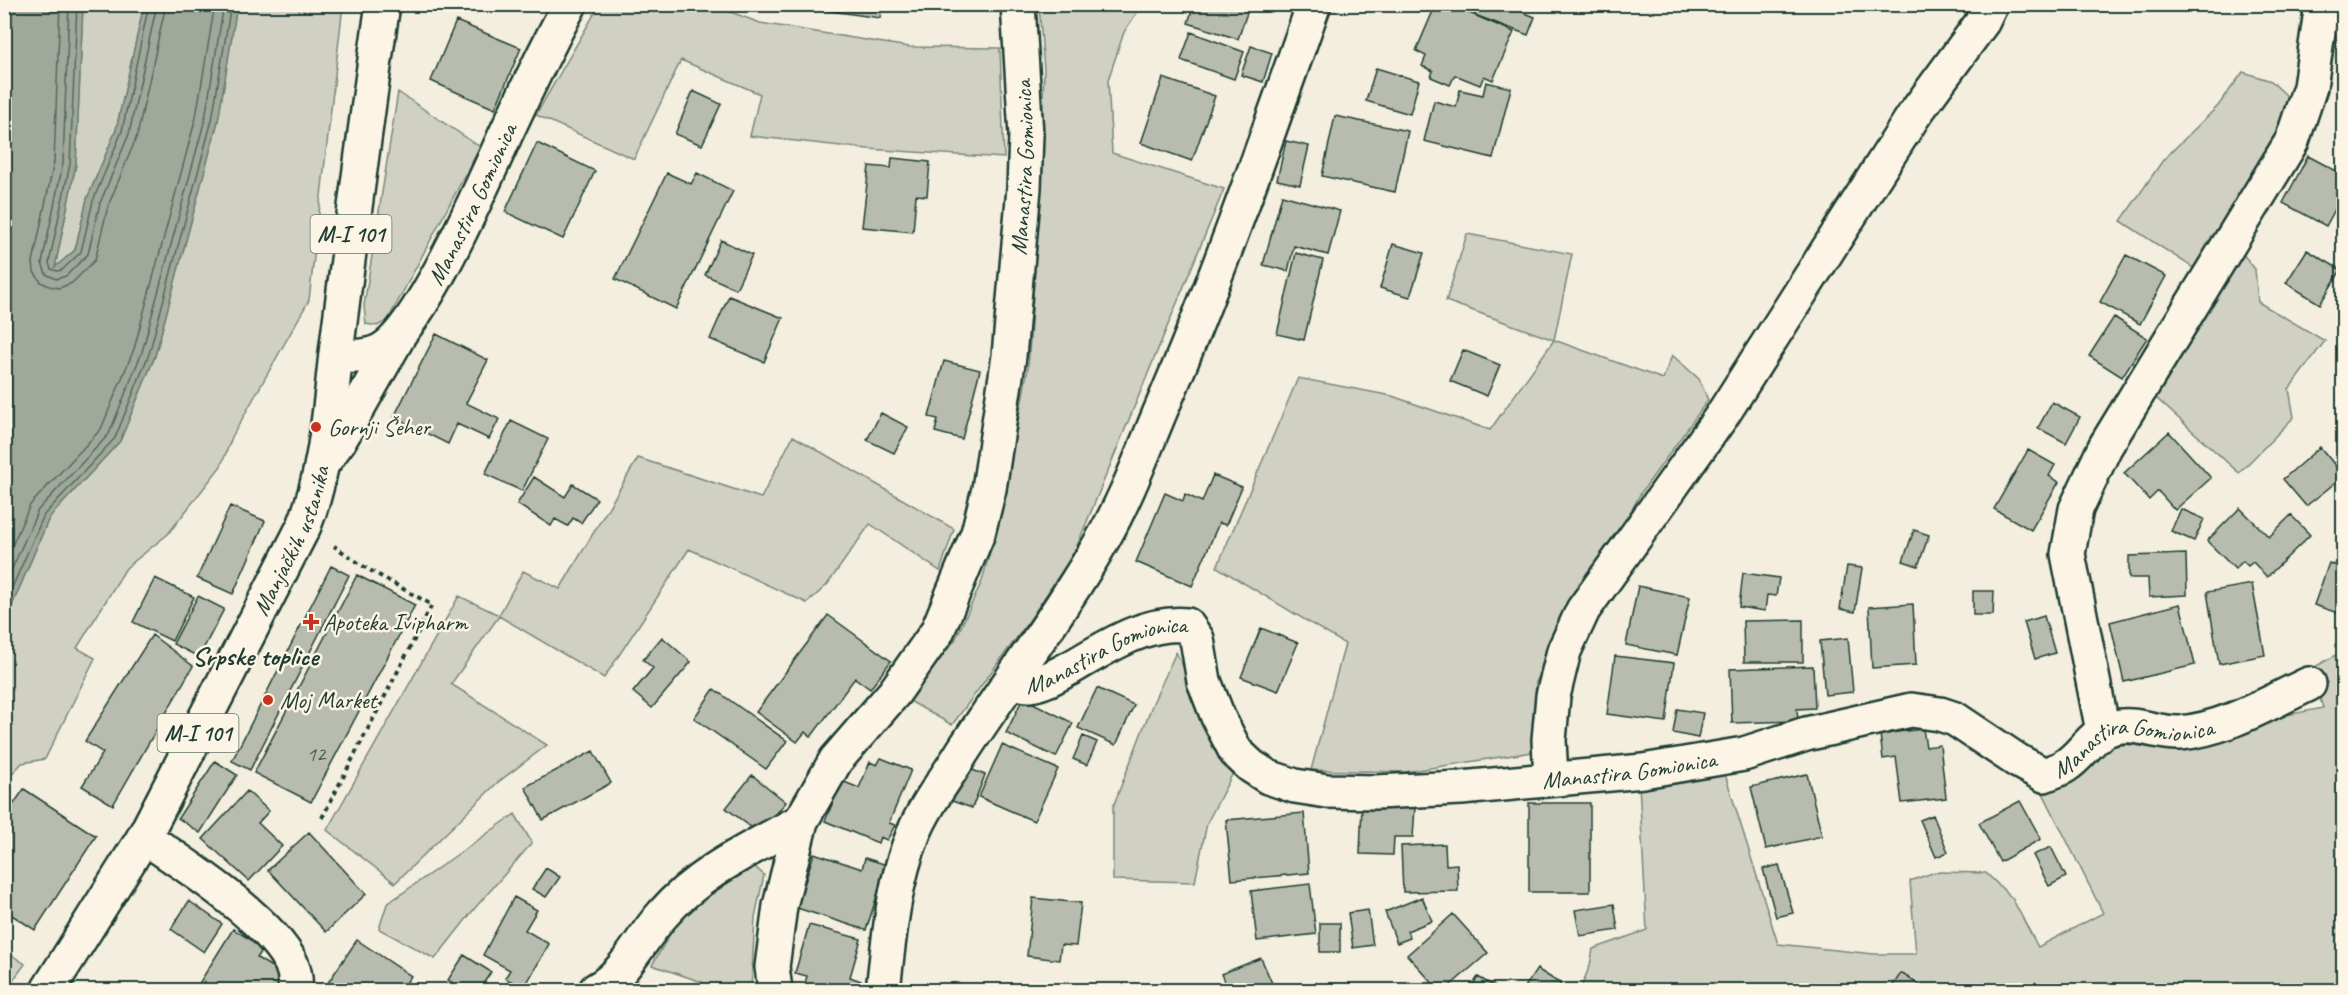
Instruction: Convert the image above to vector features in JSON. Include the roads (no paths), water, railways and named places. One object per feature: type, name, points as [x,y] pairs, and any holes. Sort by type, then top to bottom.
[{"type":"street","name":"Manjačkih ustanika","points":[[48,990],[144,837],[304,526],[311,508],[322,464],[383,4]]},
{"type":"street","name":"Manastira Gomionica","points":[[336,355],[360,357],[380,351],[403,329],[420,304],[462,228],[545,51],[570,4]]},
{"type":"street","name":"Manastira Gomionica","points":[[776,990],[772,967],[780,906],[801,821],[836,760],[894,693],[937,632],[978,533],[987,500],[1009,356],[1024,188],[1026,135],[1018,4]]},
{"type":"street","name":"Manastira Gomionica","points":[[883,990],[893,915],[912,836],[928,807],[1104,537],[1127,489],[1227,249],[1314,4]]},
{"type":"street","points":[[1551,778],[1550,740],[1553,696],[1564,651],[1583,610],[1721,417],[1914,115],[1983,21],[1991,4]]},
{"type":"street","points":[[2103,731],[2068,554],[2076,509],[2105,447],[2292,141],[2310,87],[2322,4]]},
{"type":"street","points":[[322,464],[339,441],[403,329]]},
{"type":"street","name":"Manastira Gomionica","points":[[1012,680],[1027,685],[1048,680],[1121,640],[1148,628],[1187,625],[1197,639],[1204,681],[1218,717],[1236,752],[1251,766],[1268,777],[1295,786],[1327,791],[1377,792],[1461,788],[1643,771],[1744,754],[1806,734],[1911,710],[1940,714],[1955,719],[2018,761],[2044,774],[2064,767],[2092,738],[2103,731],[2128,726],[2175,733],[2200,731],[2234,720],[2309,684]]},
{"type":"street","points":[[596,990],[618,973],[663,914],[706,874],[801,821]]},
{"type":"street","points":[[144,837],[196,872],[270,934],[292,964],[295,990]]},
{"type":"water","points":[[5,4],[83,5],[76,164],[55,267],[75,250],[87,199],[116,130],[144,5],[237,5],[218,121],[155,356],[120,441],[49,518],[5,622]]},
{"type":"place","name":"Gornji Šeher","points":[[316,427]]},
{"type":"place","name":"Apoteka Ivipharm","points":[[311,622]]},
{"type":"place","name":"Moj Market","points":[[268,700]]},
{"type":"district","name":"Srpske toplice","points":[[255,656]]}]
